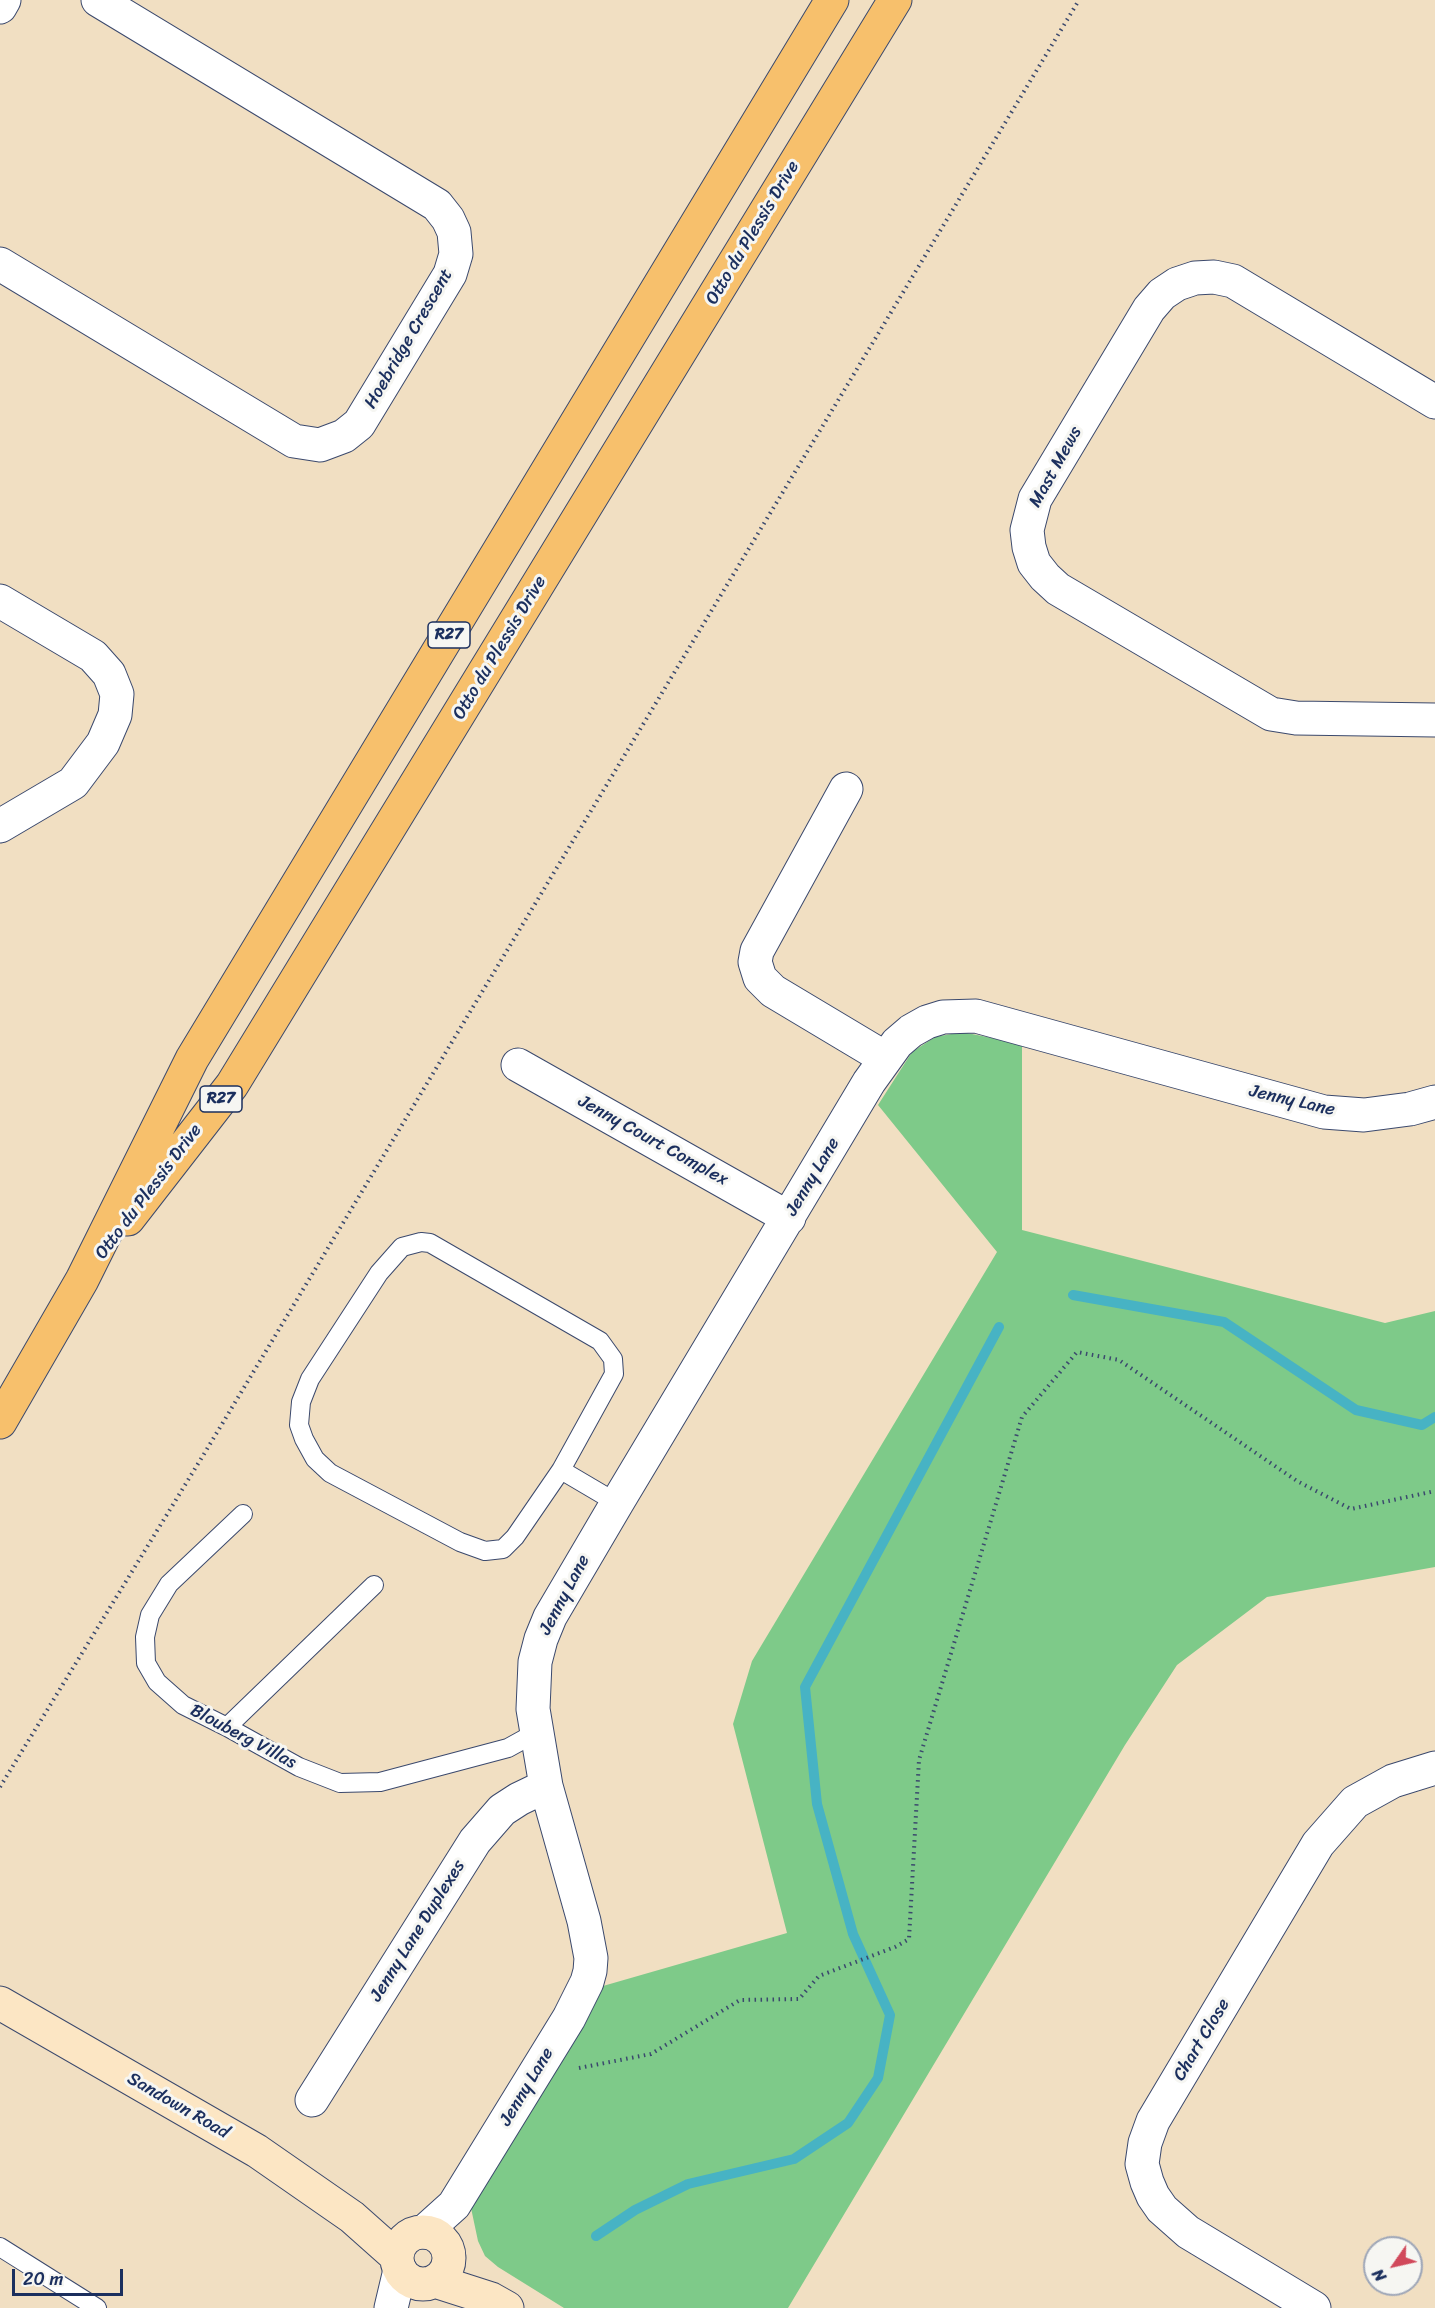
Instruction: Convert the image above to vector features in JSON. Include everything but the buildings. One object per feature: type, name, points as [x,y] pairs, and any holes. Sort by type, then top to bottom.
[{"type":"main road","name":"Otto du Plessis Drive","points":[[0,1422],[82,1280],[192,1059],[832,0]]},
{"type":"main road","name":"Otto du Plessis Drive","points":[[82,1280],[232,1085],[895,0]]},
{"type":"street","points":[[0,7],[4,0]]},
{"type":"street","name":"Hoebridge Crescent","points":[[0,264],[294,441],[320,445],[344,436],[359,424],[450,274],[456,254],[454,232],[448,219],[437,205],[98,0]]},
{"type":"street","name":"Mast Mews","points":[[1435,402],[1233,281],[1214,277],[1195,278],[1169,289],[1149,309],[1035,499],[1027,530],[1029,547],[1035,563],[1058,589],[1272,714],[1296,718],[1435,720]]},
{"type":"street","points":[[0,601],[93,656],[109,674],[117,694],[115,715],[103,743],[73,783],[0,826]]},
{"type":"street","points":[[846,789],[757,951],[756,970],[760,978],[773,991],[885,1058]]},
{"type":"street","name":"Jenny Lane","points":[[392,2308],[569,2018],[587,1982],[591,1958],[584,1922],[546,1786],[533,1709],[535,1662],[541,1639],[550,1617],[617,1503],[885,1058],[911,1031],[927,1022],[943,1017],[976,1016],[1324,1112],[1364,1114],[1435,1102]]},
{"type":"street","name":"Jenny Court Complex","points":[[518,1065],[789,1218]]},
{"type":"street","name":"Chart Close","points":[[1314,2308],[1188,2232],[1162,2209],[1153,2196],[1144,2173],[1142,2164],[1145,2143],[1153,2121],[1318,1844],[1355,1802],[1393,1780],[1435,1768]]},
{"type":"street","name":"Jenny Lane Duplexes","points":[[312,2100],[475,1841],[502,1810],[546,1786]]},
{"type":"street","name":"Sandown Road","points":[[0,2003],[257,2151],[352,2217],[499,2304]]},
{"type":"lane","points":[[410,1243],[430,1243],[600,1341],[609,1351],[613,1359],[614,1374],[561,1470],[508,1546],[503,1549],[485,1551],[460,1542],[330,1473],[315,1459],[299,1425],[301,1402],[310,1379],[379,1274],[402,1247],[410,1243]]},
{"type":"lane","points":[[561,1470],[617,1503]]},
{"type":"lane","name":"Blouberg Villas","points":[[243,1514],[169,1584],[150,1615],[145,1637],[146,1663],[157,1682],[183,1705],[299,1767],[340,1783],[380,1782],[508,1748],[537,1732]]},
{"type":"lane","points":[[227,1727],[374,1585]]},
{"type":"lane","points":[[0,2247],[97,2308]]},
{"type":"path","points":[[0,1787],[198,1464],[1079,0]]},
{"type":"path","points":[[539,2066],[570,2070],[651,2054],[740,2000],[799,1999],[825,1972],[896,1947],[909,1939],[920,1760],[1022,1417],[1077,1352],[1119,1360],[1298,1481],[1351,1509],[1435,1491]]},
{"type":"green space","points":[[962,1032],[1022,1044],[1022,1230],[1385,1323],[1435,1311],[1435,1567],[1267,1597],[1177,1665],[1125,1745],[788,2308],[564,2308],[498,2267],[485,2256],[478,2241],[471,2208],[603,1986],[787,1933],[733,1724],[752,1661],[997,1252],[878,1105],[912,1052],[935,1037]]},
{"type":"waterway","points":[[1073,1295],[1224,1322],[1356,1410],[1422,1425],[1435,1417]]},
{"type":"waterway","points":[[596,2236],[635,2210],[688,2184],[794,2159],[848,2123],[878,2078],[890,2015],[853,1934],[817,1804],[805,1687],[999,1327]]}]
